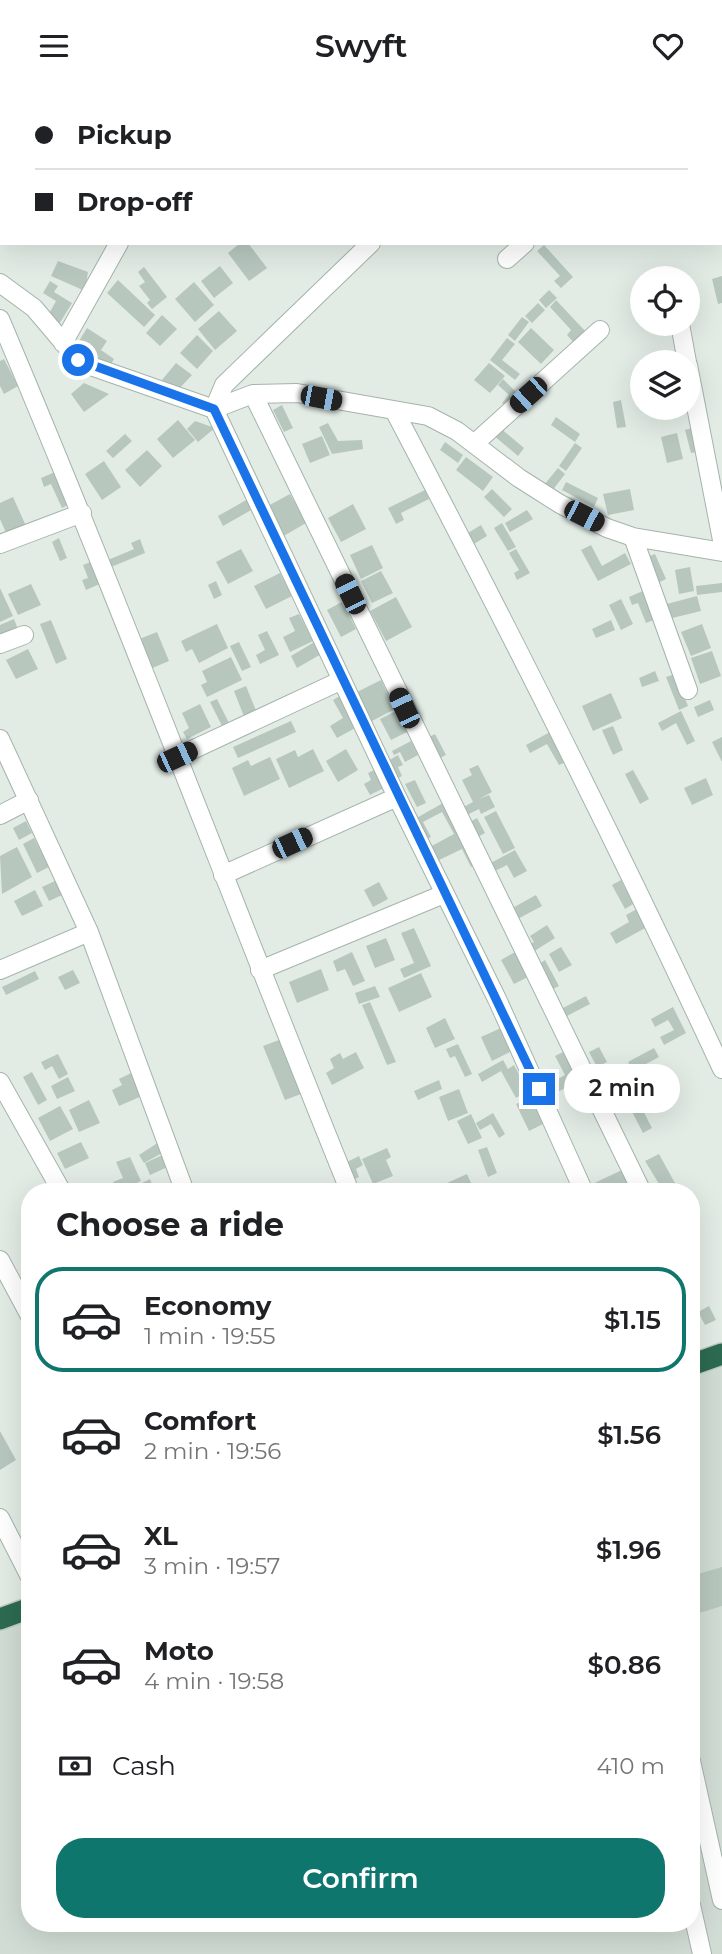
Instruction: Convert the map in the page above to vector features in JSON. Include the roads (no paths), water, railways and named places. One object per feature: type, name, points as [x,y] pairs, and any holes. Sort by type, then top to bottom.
[{"type":"highway","points":[[700,1362],[722,1354]]},
{"type":"highway","points":[[0,1619],[21,1611]]},
{"type":"street","points":[[63,343],[118,245]]},
{"type":"street","points":[[369,245],[224,385],[214,409],[397,797],[497,999],[580,1183]]},
{"type":"street","points":[[508,259],[523,245]]},
{"type":"street","points":[[1,287],[34,308],[78,360],[88,365],[214,409],[253,394],[297,393],[428,416],[450,427],[519,478],[560,504],[633,537],[722,552]]},
{"type":"street","points":[[0,319],[82,513],[260,970],[346,1183]]},
{"type":"street","points":[[474,444],[600,330]]},
{"type":"street","points":[[253,394],[425,753],[638,1183]]},
{"type":"street","points":[[395,412],[502,615],[658,931],[722,1069]]},
{"type":"street","points":[[698,420],[722,540]]},
{"type":"street","points":[[0,544],[82,513]]},
{"type":"street","points":[[633,537],[688,690]]},
{"type":"street","points":[[0,644],[24,635]]},
{"type":"street","points":[[177,757],[342,680]]},
{"type":"street","points":[[0,739],[89,932],[182,1183]]},
{"type":"street","points":[[223,876],[397,797]]},
{"type":"street","points":[[0,815],[29,800]]},
{"type":"street","points":[[260,970],[444,894]]},
{"type":"street","points":[[0,970],[89,932]]},
{"type":"street","points":[[0,1082],[57,1183]]},
{"type":"street","points":[[0,1260],[21,1299]]},
{"type":"street","points":[[0,1518],[21,1559]]},
{"type":"street","points":[[700,1797],[719,1874],[722,1900]]},
{"type":"street","points":[[697,1932],[702,1954]]}]
